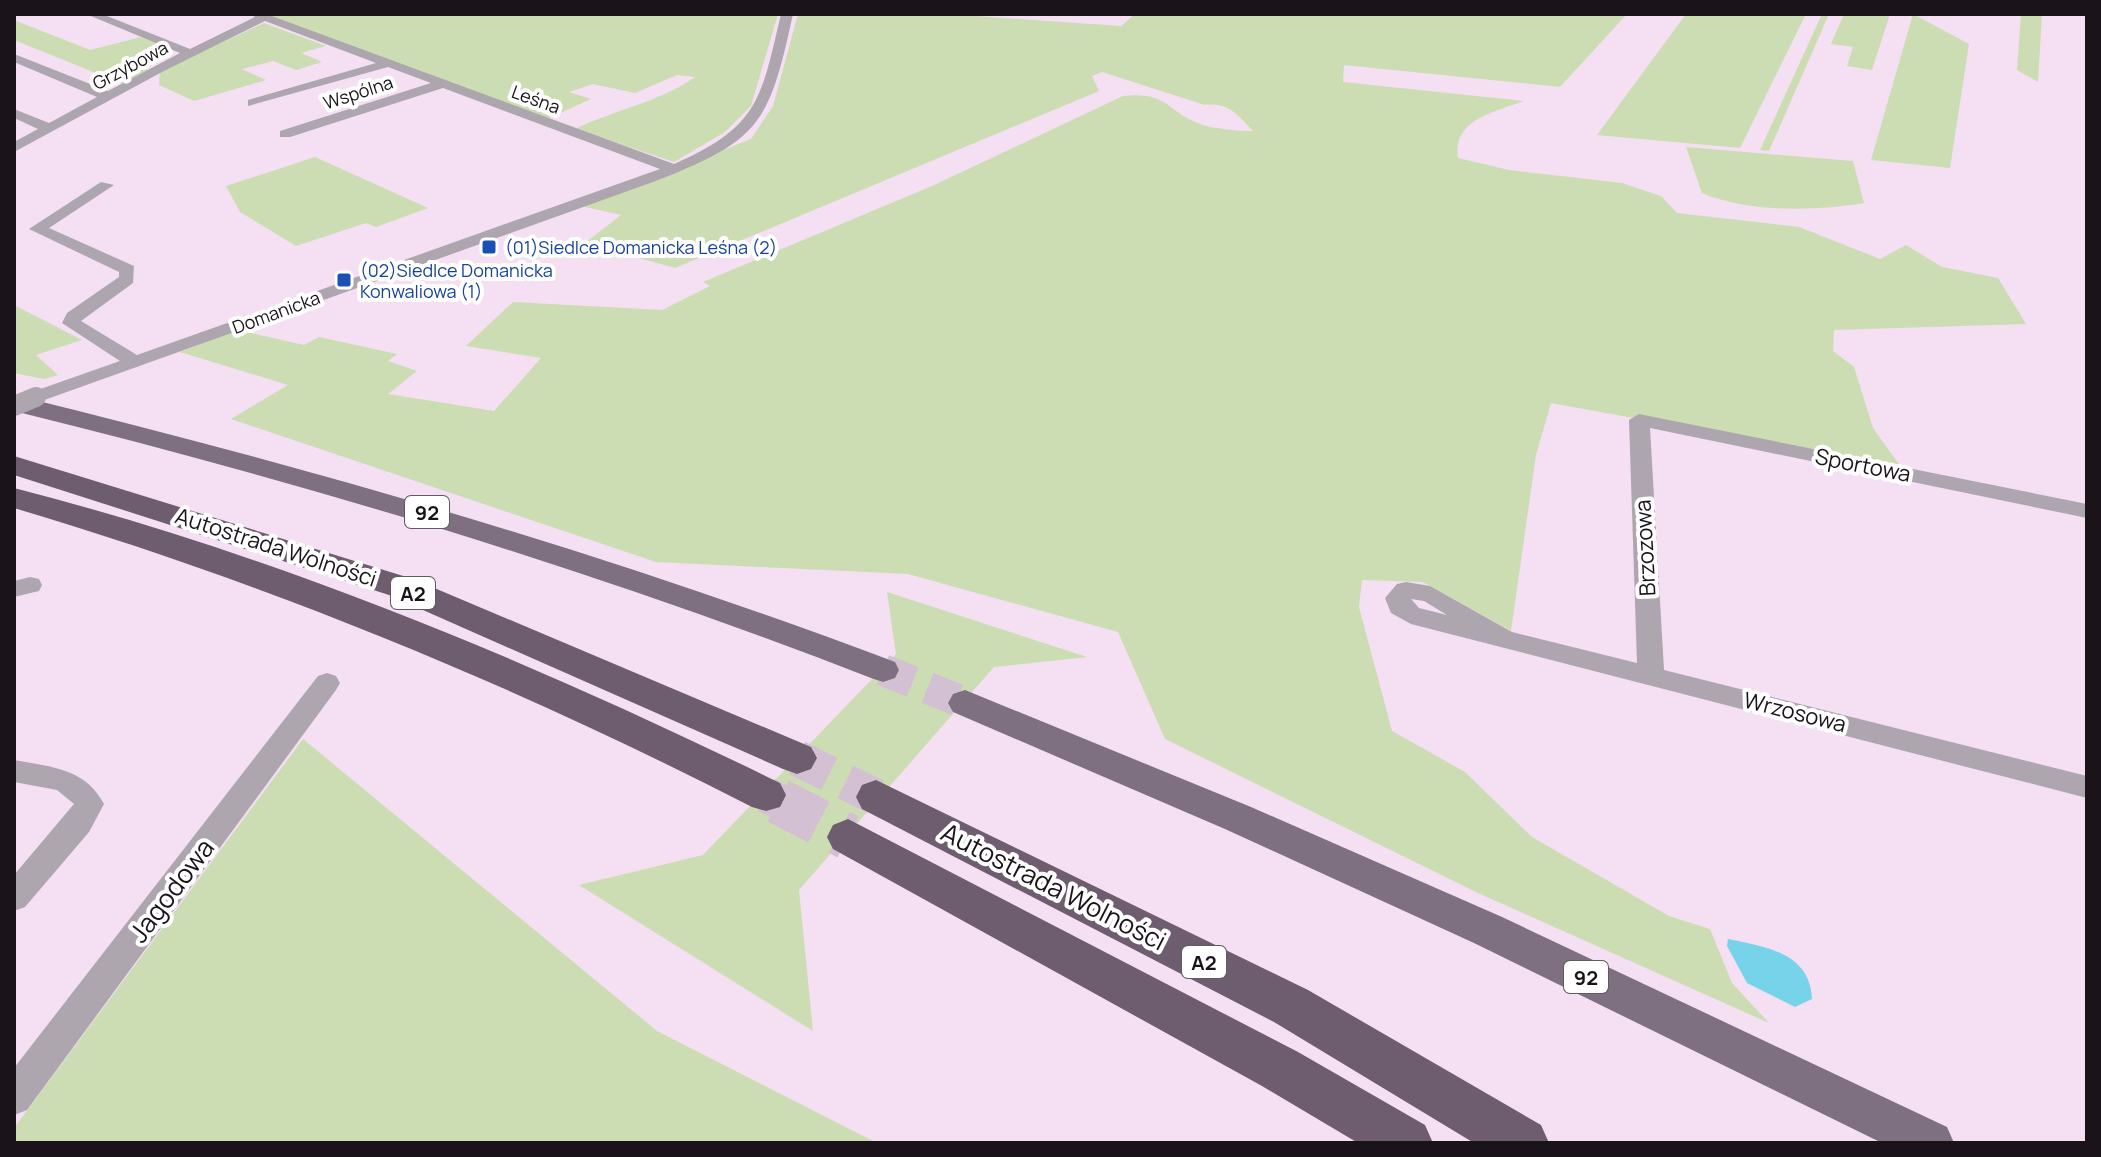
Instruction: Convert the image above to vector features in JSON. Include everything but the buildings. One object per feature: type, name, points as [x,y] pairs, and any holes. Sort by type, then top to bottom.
[{"type":"highway","name":"Autostrada Wolności","points":[[14,465],[401,587],[797,758]]},
{"type":"highway","name":"Autostrada Wolności","points":[[14,498],[230,565],[370,615],[651,736],[766,795]]},
{"type":"highway","name":"Autostrada Wolności","points":[[876,797],[1291,1006],[1523,1143]]},
{"type":"highway","points":[[848,837],[1280,1069],[1407,1143]]},
{"type":"main road","name":"92","points":[[21,402],[311,479],[505,535],[720,608],[883,670]]},
{"type":"main road","name":"92","points":[[965,703],[1238,818],[1488,930],[1931,1143]]},
{"type":"street","points":[[92,14],[190,53]]},
{"type":"street","name":"Domanicka","points":[[21,402],[674,169],[718,146],[755,115],[764,100],[787,14]]},
{"type":"street","name":"Grzybowa","points":[[14,148],[260,16]]},
{"type":"street","name":"Leśna","points":[[260,16],[674,169]]},
{"type":"street","points":[[14,58],[99,94],[111,95]]},
{"type":"street","points":[[253,103],[385,64]]},
{"type":"street","name":"Wspólna","points":[[285,134],[442,84]]},
{"type":"street","points":[[14,113],[50,129]]},
{"type":"street","points":[[106,185],[37,229],[128,270],[127,279],[73,317],[71,323],[136,362]]},
{"type":"street","name":"Sportowa","points":[[1639,420],[2087,511]]},
{"type":"street","name":"Brzozowa","points":[[1639,420],[1651,676]]},
{"type":"street","name":"Wrzosowa","points":[[1503,638],[2087,787]]},
{"type":"street","name":"Jagodowa","points":[[14,1097],[327,683]]},
{"type":"street","points":[[14,771],[73,783],[84,791],[89,804],[79,823],[14,897]]},
{"type":"green space","points":[[264,14],[778,14],[751,106],[725,132],[674,162],[575,129],[667,93],[695,77],[677,75],[635,93],[593,84],[569,92],[591,99],[547,119]]},
{"type":"green space","points":[[798,14],[947,14],[1121,26],[1135,14],[1627,14],[1560,87],[1344,65],[1343,82],[1524,101],[1478,119],[1469,126],[1458,145],[1458,158],[1509,170],[1622,183],[1661,196],[1677,213],[1799,227],[1880,259],[1906,245],[1942,267],[1998,278],[2026,324],[1834,330],[1833,351],[1854,367],[1873,428],[1901,467],[1551,403],[1536,455],[1511,631],[1423,582],[1362,580],[1359,607],[1392,731],[1465,772],[1532,837],[1669,916],[1710,929],[1732,983],[1769,1023],[1478,893],[1165,739],[1118,632],[908,574],[656,562],[231,419],[288,385],[180,352],[238,330],[304,345],[319,337],[397,354],[388,361],[417,371],[388,394],[494,411],[541,358],[466,346],[513,302],[662,310],[710,286],[703,282],[932,186],[1123,96],[1138,95],[1159,100],[1203,125],[1253,131],[1226,108],[1205,105],[1102,72],[1092,76],[1099,91],[675,268],[585,243],[621,215],[581,206],[751,139],[773,106]]},
{"type":"green space","points":[[1686,14],[1806,14],[1740,148],[1597,135]]},
{"type":"green space","points":[[1822,14],[1829,14],[1769,151],[1760,150]]},
{"type":"green space","points":[[1844,14],[1890,14],[1872,70],[1847,66],[1853,47],[1831,44]]},
{"type":"green space","points":[[1913,14],[1969,44],[1950,168],[1871,160]]},
{"type":"green space","points":[[2021,14],[2042,14],[2038,82],[2017,70]]},
{"type":"green space","points":[[14,20],[90,50],[141,37],[161,45],[148,49],[147,72],[123,84],[14,40]]},
{"type":"green space","points":[[264,23],[326,46],[301,53],[322,62],[296,70],[273,61],[242,69],[266,80],[194,101],[159,85],[160,71]]},
{"type":"green space","points":[[1686,147],[1853,161],[1864,203],[1825,208],[1782,208],[1720,200],[1702,193]]},
{"type":"green space","points":[[315,157],[428,208],[376,227],[366,223],[296,246],[240,212],[226,186]]},
{"type":"green space","points":[[14,305],[82,340],[36,355],[58,375],[44,379],[14,373]]},
{"type":"green space","points":[[887,592],[1087,657],[994,667],[799,890],[813,1031],[579,885],[703,855],[896,654]]},
{"type":"green space","points":[[303,739],[657,1031],[877,1143],[14,1143],[14,1128]]},
{"type":"water","points":[[1728,939],[1771,949],[1795,962],[1804,971],[1812,999],[1795,1007],[1747,983],[1727,946]]},
{"type":"tunnel","points":[[883,670],[965,703]]},
{"type":"tunnel","points":[[797,758],[876,797]]},
{"type":"tunnel","points":[[766,795],[778,801]]},
{"type":"tunnel","points":[[778,801],[782,803]]},
{"type":"tunnel","points":[[778,801],[848,837]]},
{"type":"place","name":"(01)Siedlce Domanicka Leśna (2)","points":[[489,247]]},
{"type":"place","name":"(02)Siedlce Domanicka Konwaliowa (1)","points":[[344,280]]}]
